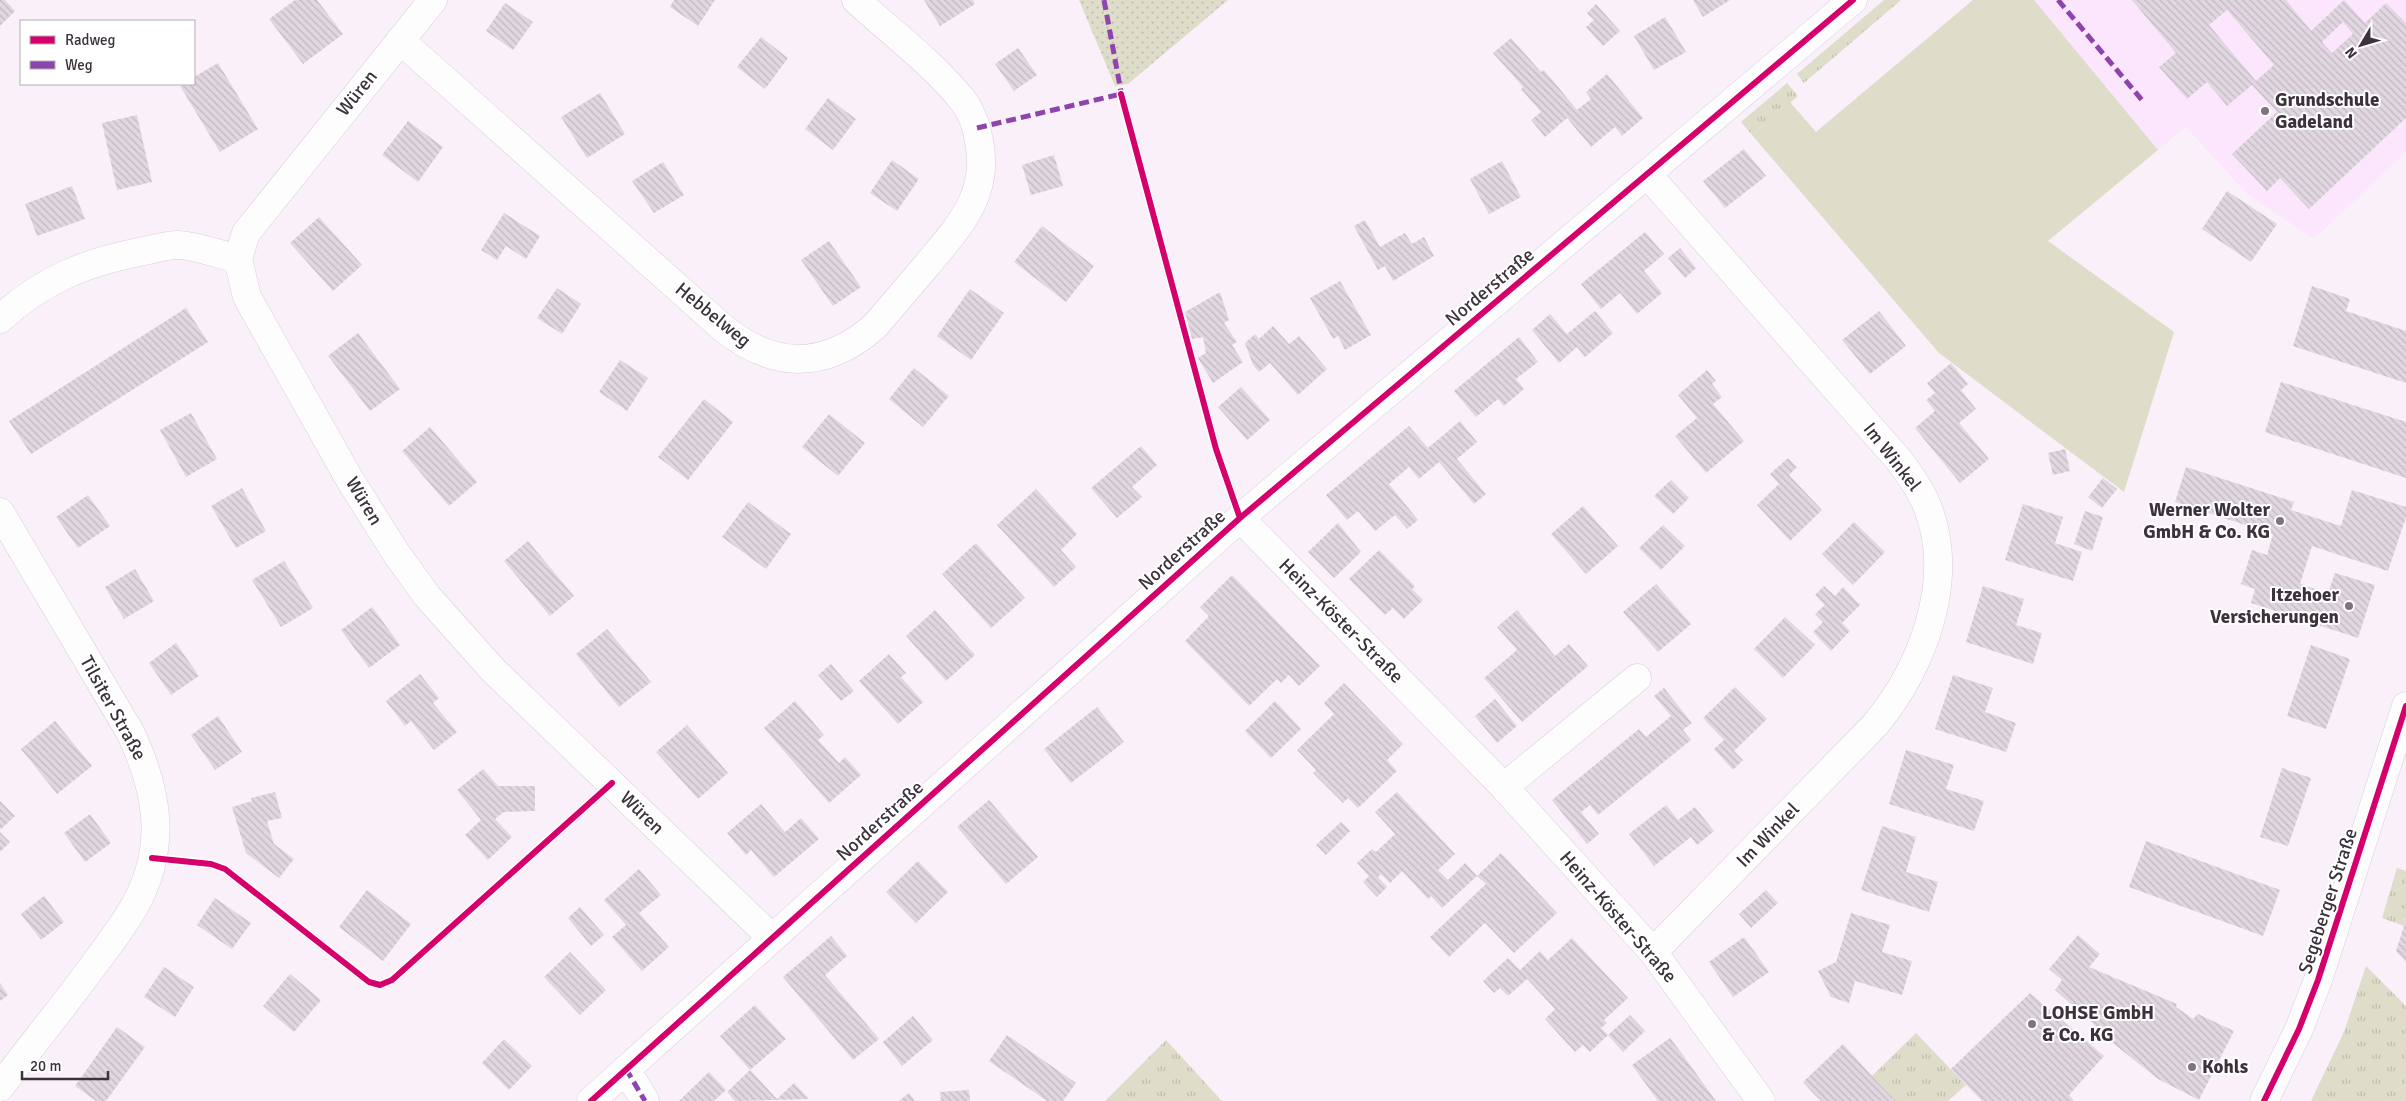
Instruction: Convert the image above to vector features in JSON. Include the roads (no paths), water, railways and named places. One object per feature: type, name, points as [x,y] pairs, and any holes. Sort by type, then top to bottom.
[{"type":"street","name":"Würen","points":[[433,0],[246,233],[238,259],[247,297],[350,480],[396,553],[427,596],[493,670],[772,938]]},
{"type":"street","name":"Hebbelweg","points":[[400,40],[723,328],[759,351],[781,358],[801,360],[820,357],[841,350],[859,340],[875,326],[962,223],[975,199],[982,175],[982,152],[977,128],[965,104],[947,83],[856,0]]},
{"type":"street","name":"Norderstraße","points":[[591,1101],[1240,518],[1853,0]]},
{"type":"street","name":"Im Winkel","points":[[1647,174],[1898,459],[1916,483],[1928,508],[1934,529],[1937,551],[1937,577],[1928,626],[1912,672],[1897,697],[1875,725],[1653,952]]},
{"type":"street","points":[[0,319],[45,284],[73,270],[109,258],[178,245],[238,259]]},
{"type":"street","name":"Tilsiter Straße","points":[[0,512],[130,732],[144,763],[154,796],[156,828],[152,858],[145,883],[135,905],[83,979],[9,1065],[0,1087]]},
{"type":"street","name":"Heinz-Köster-Straße","points":[[1240,518],[1504,787],[1653,952],[1761,1101]]},
{"type":"street","points":[[1504,787],[1637,678]]},
{"type":"street","name":"Segeberger Straße","points":[[2264,1101],[2299,1029],[2318,980],[2406,706]]},
{"type":"street","points":[[626,1069],[645,1101]]},
{"type":"place","name":"Grundschule Gadeland","points":[[2265,111]]},
{"type":"place","name":"Werner Wolter GmbH & Co. KG","points":[[2280,521]]},
{"type":"place","name":"Itzehoer Versicherungen","points":[[2349,606]]},
{"type":"place","name":"LOHSE GmbH & Co. KG","points":[[2032,1024]]},
{"type":"place","name":"Kohls","points":[[2192,1067]]}]
